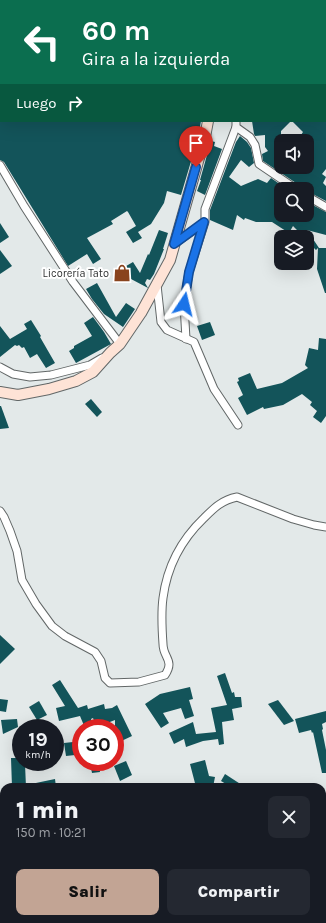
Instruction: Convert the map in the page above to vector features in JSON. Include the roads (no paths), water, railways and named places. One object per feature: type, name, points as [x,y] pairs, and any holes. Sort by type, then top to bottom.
[{"type":"street","points":[[0,392],[18,395],[49,390],[76,381],[93,372],[120,344],[142,313],[170,260],[205,137],[208,122]]},
{"type":"street","points":[[186,339],[184,304],[189,272],[204,222],[205,209],[236,124],[250,137],[255,145],[259,164],[286,182]]},
{"type":"street","points":[[0,165],[24,206],[73,282],[120,344]]},
{"type":"street","points":[[314,200],[326,207]]},
{"type":"street","points":[[174,244],[204,222]]},
{"type":"street","points":[[157,285],[161,322],[167,330],[194,342],[214,389],[238,425]]},
{"type":"street","points":[[0,367],[14,374],[30,377],[51,375],[90,365],[110,353]]},
{"type":"street","points":[[0,511],[10,531],[17,551],[22,580],[36,604],[52,626],[64,636],[95,652],[102,661],[105,678],[110,683],[139,682],[165,676],[169,669],[169,661],[163,649],[162,600],[168,573],[179,550],[195,526],[217,505],[228,499],[237,497],[293,519],[314,526],[326,527]]},
{"type":"place","name":"Licorería Tato","points":[[122,273]]}]
